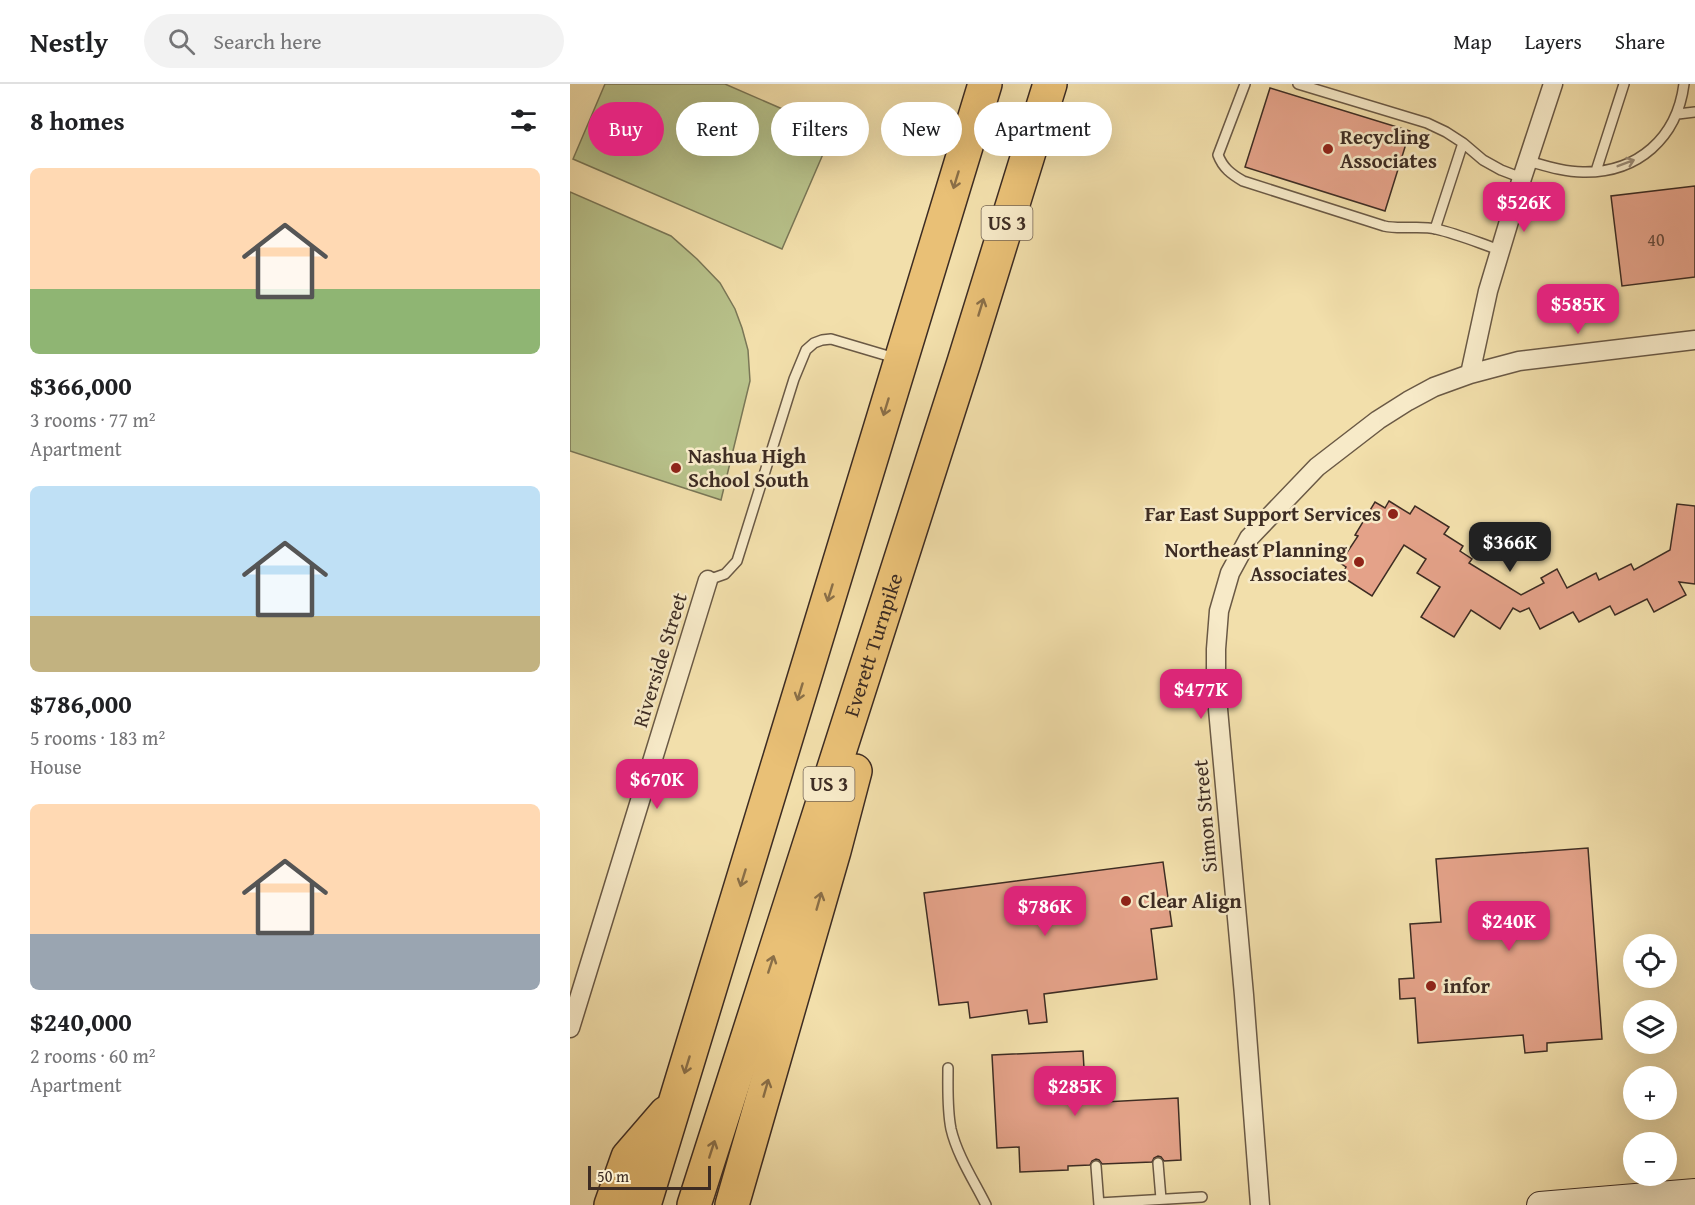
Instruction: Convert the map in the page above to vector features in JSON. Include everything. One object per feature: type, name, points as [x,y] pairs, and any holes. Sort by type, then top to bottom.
[{"type":"highway","name":"US 3","points":[[644,1205],[985,84]]},
{"type":"highway","name":"Everett Turnpike","points":[[694,1205],[964,362],[1050,84]]},
{"type":"highway","points":[[732,1205],[834,851],[964,362]]},
{"type":"highway","points":[[611,1205],[628,1157],[675,1103]]},
{"type":"street","points":[[1470,374],[1488,291],[1553,84]]},
{"type":"street","name":"Simon Street","points":[[1260,1205],[1244,984],[1216,687],[1219,611],[1230,573],[1249,538],[1317,468],[1378,420],[1434,387],[1470,374],[1519,361],[1695,340]]},
{"type":"street","name":"Riverside Street","points":[[570,1028],[708,580]]},
{"type":"street","points":[[1540,1205],[1695,1192]]},
{"type":"lane","points":[[1245,84],[1218,155],[1221,163],[1230,173],[1243,181],[1384,226],[1396,229],[1422,227],[1435,229],[1500,250]]},
{"type":"lane","points":[[1298,84],[1428,123],[1463,143],[1483,160],[1500,170],[1582,172],[1627,164],[1644,156],[1657,146],[1677,114],[1684,84]]},
{"type":"lane","points":[[1596,171],[1624,84]]},
{"type":"lane","points":[[1677,114],[1695,112]]},
{"type":"lane","points":[[1435,229],[1463,143]]},
{"type":"lane","points":[[708,580],[725,574],[737,561],[795,379],[808,348],[818,341],[831,339],[900,359]]},
{"type":"lane","points":[[948,1068],[949,1113],[953,1136],[986,1205]]},
{"type":"lane","points":[[1158,1163],[1161,1199]]},
{"type":"lane","points":[[1096,1166],[1099,1204],[1161,1199],[1178,1202],[1202,1197]]},
{"type":"green space","points":[[605,84],[725,84],[771,104],[771,156],[822,156],[782,249],[573,159],[588,124],[588,156],[664,156],[664,102],[597,102]]},
{"type":"green space","points":[[570,192],[671,236],[720,283],[735,309],[748,350],[750,381],[721,500],[570,451]]},
{"type":"building","name":"Recycling Associates","points":[[1270,88],[1410,131],[1385,211],[1245,167]]},
{"type":"building","points":[[1695,186],[1695,277],[1622,286],[1611,196]]},
{"type":"building","points":[[1389,501],[1410,514],[1415,506],[1449,527],[1444,534],[1463,546],[1460,551],[1472,559],[1469,563],[1521,595],[1544,583],[1541,578],[1557,569],[1567,588],[1596,573],[1599,580],[1631,564],[1634,570],[1670,550],[1677,504],[1695,506],[1695,584],[1679,582],[1686,595],[1654,612],[1647,599],[1615,615],[1610,606],[1579,622],[1573,612],[1540,629],[1529,608],[1520,612],[1513,608],[1500,629],[1471,610],[1454,637],[1421,617],[1440,587],[1417,573],[1426,559],[1404,545],[1372,596],[1341,576],[1346,567],[1340,563],[1358,536],[1355,535],[1375,502],[1385,508]]},
{"type":"building","points":[[1588,848],[1602,1039],[1547,1043],[1547,1051],[1525,1053],[1523,1035],[1418,1043],[1415,998],[1400,999],[1399,979],[1414,978],[1410,924],[1441,922],[1436,859]]},
{"type":"building","points":[[1163,862],[1172,926],[1151,929],[1157,979],[1044,994],[1047,1022],[1029,1024],[1027,1010],[970,1018],[968,1002],[939,1005],[924,893]]},
{"type":"building","points":[[1083,1051],[1086,1103],[1178,1098],[1181,1160],[1164,1161],[1158,1156],[1152,1162],[1102,1164],[1096,1159],[1090,1165],[1068,1166],[1068,1170],[1020,1172],[1019,1147],[997,1148],[992,1055]]},
{"type":"place","name":"Recycling Associates","points":[[1328,149]]},
{"type":"place","name":"Nashua High School South","points":[[676,468]]},
{"type":"place","name":"Far East Support Services","points":[[1393,514]]},
{"type":"place","name":"Northeast Planning Associates","points":[[1359,562]]},
{"type":"place","name":"Clear Align","points":[[1126,901]]},
{"type":"place","name":"infor","points":[[1431,986]]}]
